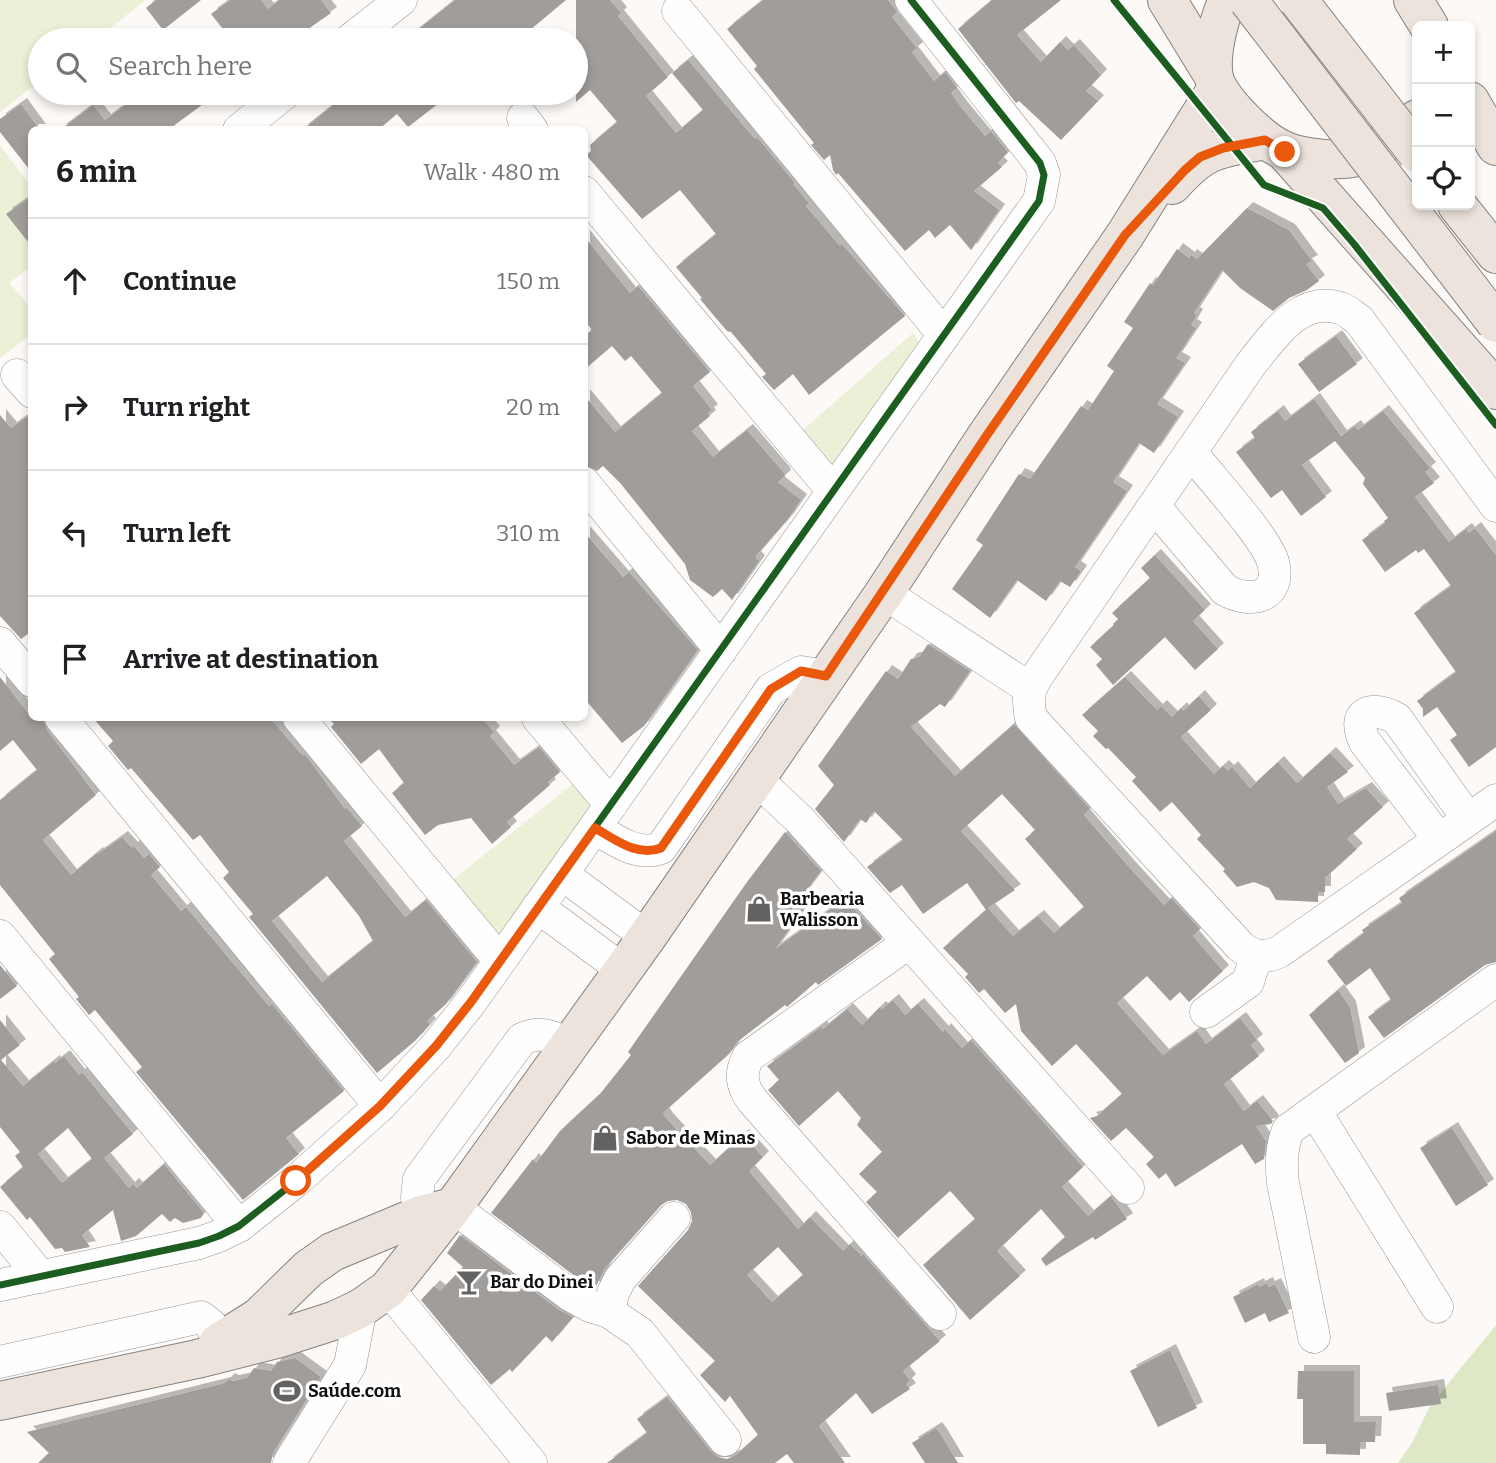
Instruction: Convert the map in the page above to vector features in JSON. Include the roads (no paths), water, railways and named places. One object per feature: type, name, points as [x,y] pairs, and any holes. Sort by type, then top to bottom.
[{"type":"main road","points":[[1167,0],[1215,81],[1242,119],[1275,146],[1496,390]]},
{"type":"main road","points":[[0,1401],[208,1351],[280,1338],[318,1325],[382,1292],[437,1211],[571,1045],[647,937],[1125,235],[1215,81],[1216,36],[1228,0]]},
{"type":"main road","points":[[1248,0],[1496,323]]},
{"type":"main road","points":[[1298,0],[1412,147]]},
{"type":"main road","points":[[1413,0],[1426,21]]},
{"type":"main road","points":[[1475,110],[1496,146]]},
{"type":"main road","points":[[1125,235],[1185,170],[1200,157],[1223,148],[1275,146],[1334,160],[1358,157],[1412,125]]},
{"type":"main road","points":[[1461,210],[1496,254]]},
{"type":"main road","points":[[208,1351],[259,1317],[308,1269],[332,1252],[437,1211]]},
{"type":"main road","points":[[360,1239],[388,1249],[396,1264],[382,1292]]},
{"type":"main road","points":[[296,1282],[295,1293],[301,1308],[318,1325]]},
{"type":"street","points":[[365,28],[401,0]]},
{"type":"street","points":[[0,1284],[199,1243],[239,1226],[296,1181],[380,1106],[436,1046],[603,817],[1039,201],[1044,175],[1040,163],[911,0]]},
{"type":"street","points":[[678,11],[944,335]]},
{"type":"street","points":[[244,126],[270,105]]},
{"type":"street","points":[[588,197],[833,491]]},
{"type":"street","points":[[1496,506],[1359,320],[1342,308],[1322,305],[1306,309],[1287,321],[1251,364],[1035,680],[1028,696],[1031,718],[1240,946],[1256,956],[1267,957],[1279,952],[1496,800]]},
{"type":"street","points":[[1154,506],[1225,590],[1236,596],[1255,598],[1267,592],[1275,575],[1273,561],[1262,541],[1191,452]]},
{"type":"street","points":[[588,488],[721,650]]},
{"type":"street","points":[[890,583],[1035,680]]},
{"type":"street","points":[[0,643],[28,676]]},
{"type":"street","points":[[540,721],[603,817],[630,848],[650,852],[661,848],[771,689],[801,671],[826,676]]},
{"type":"street","points":[[1439,839],[1365,742],[1360,727],[1366,714],[1374,710],[1386,712],[1397,719],[1468,819]]},
{"type":"street","points":[[63,721],[380,1106]]},
{"type":"street","points":[[301,721],[500,961]]},
{"type":"street","points":[[755,778],[800,820],[1128,1188]]},
{"type":"street","points":[[562,874],[647,937]]},
{"type":"street","points":[[538,907],[623,970]]},
{"type":"street","points":[[0,936],[239,1226]]},
{"type":"street","points":[[908,943],[748,1057],[743,1069],[743,1080],[752,1100],[940,1314]]},
{"type":"street","points":[[1206,1012],[1248,982],[1256,956]]},
{"type":"street","points":[[1314,1338],[1281,1162],[1288,1130],[1496,980]]},
{"type":"street","points":[[1315,1111],[1437,1307]]},
{"type":"street","points":[[437,1211],[570,1295],[590,1306],[610,1312],[640,1333],[724,1440]]},
{"type":"street","points":[[610,1312],[613,1293],[620,1279],[674,1218]]},
{"type":"street","points":[[0,1227],[41,1277]]},
{"type":"street","points":[[289,1463],[350,1364],[382,1292],[531,1463]]},
{"type":"street","points":[[0,1362],[201,1317],[211,1325],[208,1351]]},
{"type":"street","points":[[318,1325],[350,1364]]},
{"type":"place","name":"Barbearia Walisson","points":[[759,909]]},
{"type":"place","name":"Sabor de Minas","points":[[605,1138]]},
{"type":"place","name":"Bar do Dinei","points":[[469,1282]]},
{"type":"place","name":"Saúde.com","points":[[287,1391]]}]
